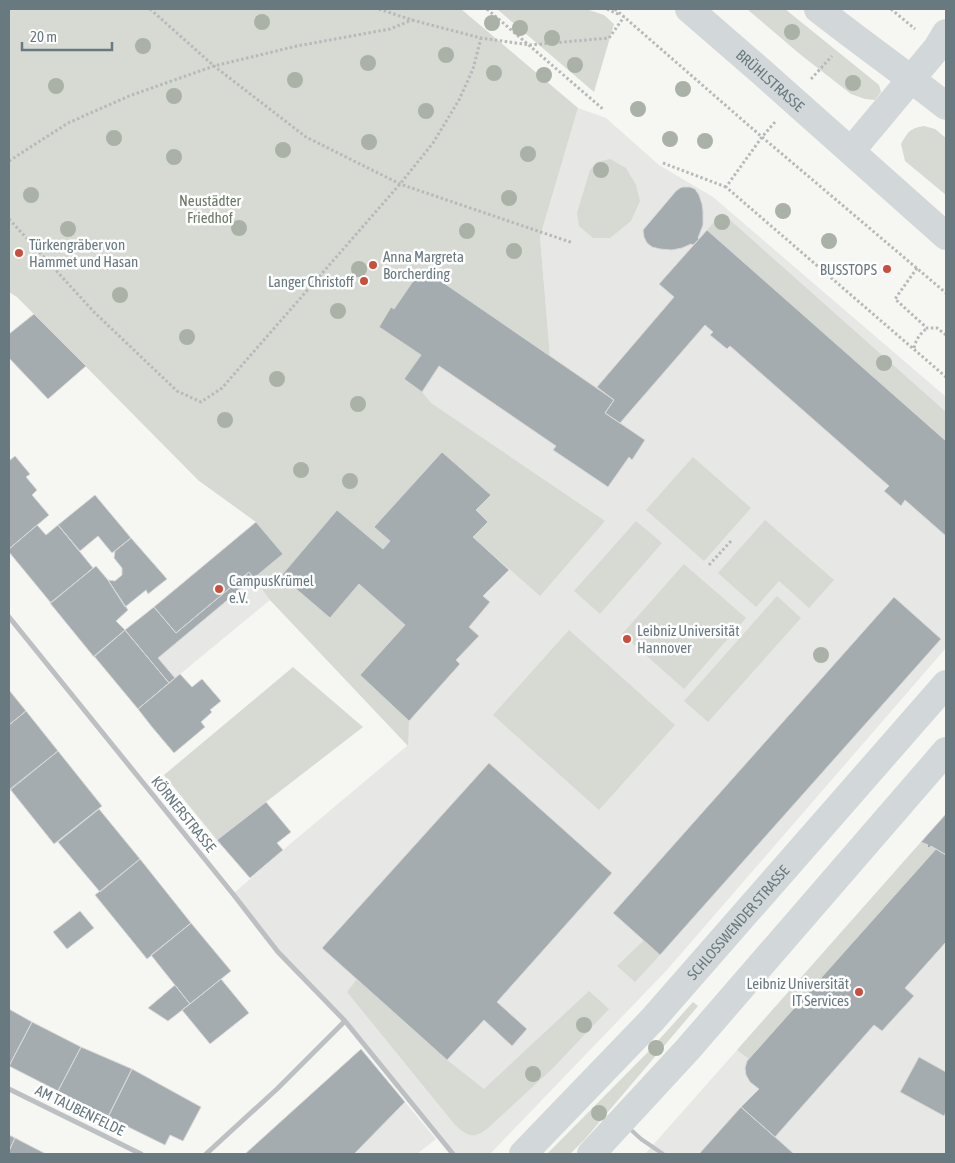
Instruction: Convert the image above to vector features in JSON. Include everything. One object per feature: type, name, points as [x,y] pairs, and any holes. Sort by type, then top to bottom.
[{"type":"main road","name":"BRÜHLSTRASSE","points":[[689,9],[946,236]]},
{"type":"main road","points":[[818,9],[946,106]]},
{"type":"main road","points":[[851,151],[937,48],[946,33]]},
{"type":"main road","name":"SCHLOSSWENDER STRASSE","points":[[523,1154],[653,1019],[946,684]]},
{"type":"main road","points":[[591,1154],[688,1049],[946,751]]},
{"type":"street","name":"KÖRNERSTRASSE","points":[[9,617],[278,952],[345,1021],[453,1154]]},
{"type":"street","points":[[206,1154],[277,1089],[345,1021]]},
{"type":"street","name":"AM TAUBENFELDE","points":[[9,1089],[140,1154]]},
{"type":"lane","points":[[621,1121],[641,1139],[663,1154]]},
{"type":"path","points":[[150,9],[214,66],[306,137],[400,184],[573,243]]},
{"type":"path","points":[[379,9],[412,20],[481,38],[530,45],[609,38],[624,17]]},
{"type":"path","points":[[487,9],[604,110]]},
{"type":"path","points":[[607,9],[624,17]]},
{"type":"path","points":[[615,9],[946,293]]},
{"type":"path","points":[[9,161],[68,123],[129,96],[214,66],[297,46],[390,29],[412,20]]},
{"type":"path","points":[[726,187],[762,137],[850,35]]},
{"type":"path","points":[[9,219],[94,312],[177,391],[201,402],[222,388],[400,184],[433,143],[459,100],[473,69],[481,38]]},
{"type":"path","points":[[663,164],[726,187],[946,377]]},
{"type":"path","points":[[918,268],[895,299],[927,328]]},
{"type":"path","points":[[914,348],[920,334],[927,328],[937,328],[946,335]]},
{"type":"path","points":[[709,565],[731,541]]},
{"type":"shaded area","name":"Leibniz Universität Hannover","points":[[578,108],[606,118],[659,165],[713,197],[946,397],[946,648],[666,971],[490,1154],[453,1154],[345,1021],[278,952],[233,894],[408,745],[270,600],[138,709],[94,656],[256,522],[198,480],[391,307],[394,308],[422,268],[550,356],[540,237]]},
{"type":"shaded area","points":[[946,814],[946,1154],[645,1154],[921,842]]},
{"type":"shaded area","points":[[405,1102],[436,1139],[417,1154],[354,1154]]},
{"type":"green space","name":"Neustädter Friedhof","points":[[9,9],[461,9],[578,108],[540,237],[550,356],[422,268],[394,309],[391,308],[379,327],[421,355],[404,379],[422,392],[431,403],[605,521],[540,596],[473,537],[488,522],[476,510],[442,452],[375,527],[390,541],[383,549],[337,511],[359,584],[405,625],[360,675],[409,721],[408,746],[270,600],[254,578],[283,554],[256,522],[198,480],[17,297],[9,292]]},
{"type":"green space","points":[[497,9],[586,9],[604,15],[614,24],[594,92]]},
{"type":"green space","points":[[747,9],[785,9],[879,85],[881,92],[875,100],[851,94]]},
{"type":"green space","points":[[924,126],[935,129],[946,138],[946,195],[905,161],[901,144],[910,131]]},
{"type":"green space","points":[[610,159],[626,168],[636,185],[640,201],[631,221],[610,238],[593,238],[579,226],[577,213],[590,170],[597,162]]},
{"type":"green space","points":[[722,213],[946,412],[946,441],[707,230]]},
{"type":"green space","points":[[693,457],[751,508],[704,561],[646,510]]},
{"type":"green space","points":[[765,520],[834,580],[809,608],[779,581],[756,607],[718,573]]},
{"type":"green space","points":[[636,521],[662,543],[600,614],[574,591]]},
{"type":"green space","points":[[684,564],[746,618],[684,689],[622,634]]},
{"type":"green space","points":[[777,596],[801,618],[708,722],[684,701]]},
{"type":"green space","points":[[569,630],[675,725],[599,810],[493,715]]},
{"type":"green space","points":[[293,667],[363,727],[217,840],[164,775]]},
{"type":"green space","points":[[921,842],[928,845],[929,848],[931,846],[936,849],[749,1059],[737,1050]]},
{"type":"green space","points":[[644,940],[660,955],[635,982],[617,966]]},
{"type":"green space","points":[[357,979],[447,1060],[484,1089],[589,991],[609,1009],[552,1069],[488,1128],[479,1134],[472,1135],[456,1126],[347,992]]},
{"type":"green space","points":[[693,1002],[698,1006],[585,1139],[570,1154],[547,1154],[647,1053]]},
{"type":"building","points":[[683,187],[695,189],[702,204],[703,225],[699,239],[693,245],[672,250],[652,247],[647,243],[643,230],[676,191]]},
{"type":"building","points":[[707,230],[946,441],[946,536],[905,500],[901,506],[884,491],[889,486],[730,346],[727,349],[710,335],[713,332],[705,325],[620,423],[605,413],[614,400],[597,387],[674,297],[659,284]]},
{"type":"building","points":[[422,268],[614,400],[605,413],[645,440],[632,460],[629,457],[608,487],[553,450],[556,446],[439,366],[422,392],[404,379],[421,355],[379,327],[391,307],[394,309]]},
{"type":"building","points":[[34,314],[86,366],[48,399],[9,358],[9,334]]},
{"type":"building","points":[[442,452],[491,495],[476,510],[488,522],[473,537],[509,570],[483,596],[490,602],[469,627],[479,636],[456,660],[460,664],[409,721],[360,675],[405,625],[359,584],[330,618],[281,576],[337,510],[383,549],[390,541],[374,527]]},
{"type":"building","points":[[15,456],[30,474],[26,477],[37,490],[32,495],[49,515],[9,549],[9,461]]},
{"type":"building","points":[[95,495],[131,538],[112,553],[98,536],[80,551],[58,525]]},
{"type":"building","points":[[256,522],[283,554],[254,578],[249,572],[176,633],[154,607]]},
{"type":"building","points":[[37,525],[46,535],[58,525],[93,568],[51,603],[9,552],[9,549]]},
{"type":"building","points":[[131,538],[167,579],[148,594],[146,590],[125,607],[108,580],[115,581],[122,575],[122,568],[114,558],[115,551]]},
{"type":"building","points":[[96,566],[128,610],[116,621],[125,630],[94,657],[50,603]]},
{"type":"building","points":[[249,572],[254,578],[158,658],[175,678],[169,683],[125,630],[154,607],[176,633]]},
{"type":"building","points":[[894,597],[941,639],[660,955],[613,913]]},
{"type":"building","points":[[125,630],[169,683],[138,709],[94,656]]},
{"type":"building","points":[[180,674],[192,687],[202,679],[221,701],[210,710],[212,712],[201,722],[205,727],[174,753],[138,709]]},
{"type":"building","points":[[9,690],[26,711],[9,725]]},
{"type":"building","points":[[26,711],[58,751],[9,791],[9,725]]},
{"type":"building","points":[[58,751],[102,806],[54,844],[10,789]]},
{"type":"building","points":[[489,763],[612,873],[497,1002],[527,1029],[512,1046],[484,1020],[447,1060],[322,948]]},
{"type":"building","points":[[266,802],[291,832],[277,843],[283,850],[250,878],[217,840]]},
{"type":"building","points":[[99,809],[140,859],[100,892],[58,842]]},
{"type":"building","points":[[946,814],[946,855],[931,846],[929,848],[928,845],[921,842]]},
{"type":"building","name":"Leibniz Universität IT Services","points":[[936,849],[946,855],[946,942],[905,988],[914,996],[882,1031],[874,1025],[775,1137],[741,1107],[759,1089],[750,1082],[746,1075],[747,1061]]},
{"type":"building","points":[[140,859],[191,923],[147,959],[95,895]]},
{"type":"building","points":[[80,911],[94,928],[67,949],[53,932]]},
{"type":"building","points":[[191,923],[231,971],[190,1004],[151,955]]},
{"type":"building","points":[[221,979],[249,1013],[210,1044],[182,1010]]},
{"type":"building","points":[[175,985],[190,1004],[168,1021],[148,1008]]},
{"type":"building","points":[[9,1009],[32,1022],[9,1066]]},
{"type":"building","points":[[32,1022],[81,1047],[58,1091],[9,1066]]},
{"type":"building","points":[[81,1047],[132,1069],[108,1117],[58,1091]]},
{"type":"building","points":[[361,1049],[405,1102],[354,1154],[245,1154]]},
{"type":"building","points":[[919,1057],[946,1072],[946,1112],[944,1116],[900,1092]]},
{"type":"building","points":[[132,1069],[201,1107],[183,1141],[170,1135],[165,1145],[108,1117]]},
{"type":"building","points":[[741,1107],[775,1137],[794,1154],[699,1154]]},
{"type":"building","points":[[9,1135],[15,1138],[9,1151]]},
{"type":"building","points":[[15,1138],[46,1154],[9,1154]]},
{"type":"place","name":"Türkengräber von Hammet und Hasan","points":[[19,253]]},
{"type":"place","name":"Anna Margreta Borcherding","points":[[373,265]]},
{"type":"place","name":"BUSSTOPS","points":[[887,269]]},
{"type":"place","name":"Langer Christoff","points":[[364,281]]},
{"type":"place","name":"CampusKrümel e.V.","points":[[219,589]]},
{"type":"place","name":"Leibniz Universität Hannover","points":[[627,639]]},
{"type":"place","name":"Leibniz Universität IT Services","points":[[859,992]]}]
